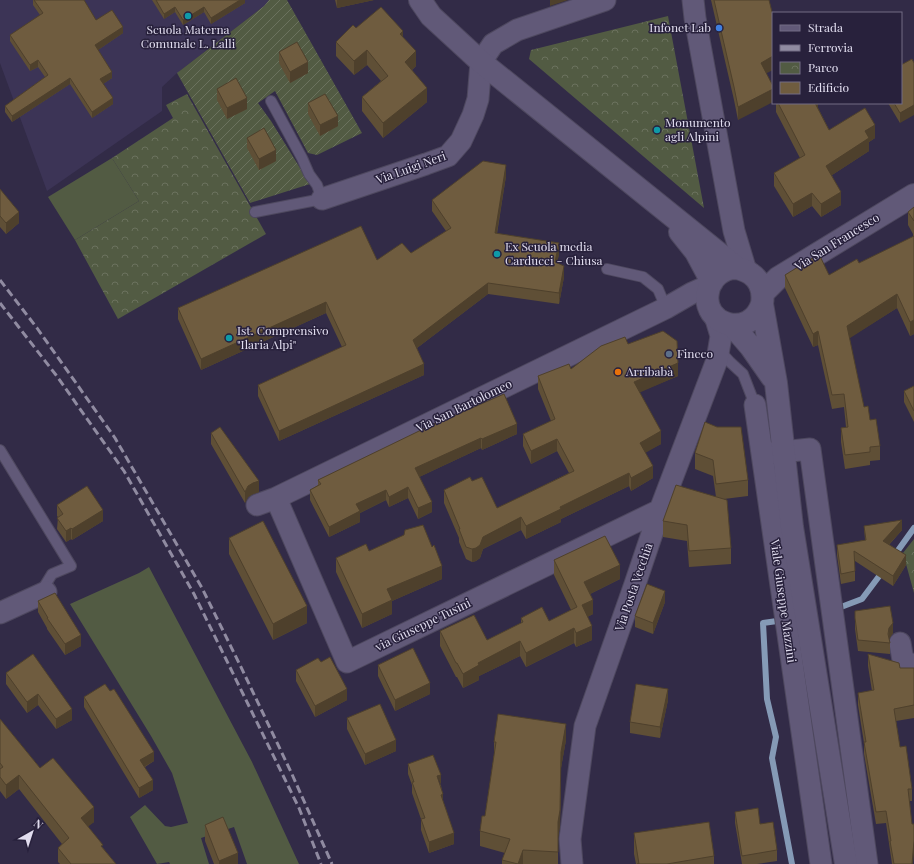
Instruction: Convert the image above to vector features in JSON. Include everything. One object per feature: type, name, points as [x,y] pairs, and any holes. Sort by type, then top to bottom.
[{"type":"main road","points":[[420,0],[431,16],[481,62],[664,210],[741,270]]},
{"type":"main road","name":"Via San Francesco","points":[[763,298],[778,278],[914,195]]},
{"type":"main road","points":[[664,210],[696,252],[711,283]]},
{"type":"main road","points":[[741,270],[729,269],[722,272],[711,283],[707,299],[719,316],[742,324],[751,320],[758,313],[763,298]]},
{"type":"main road","name":"Viale Giuseppe Mazzini","points":[[741,270],[758,281],[762,287],[776,383],[792,527],[846,864]]},
{"type":"main road","name":"Viale Giuseppe Mazzini","points":[[719,316],[751,347],[776,383]]},
{"type":"street","name":"Via Luigi Neri","points":[[322,199],[448,156],[461,141],[473,115],[478,99],[481,62],[493,44],[517,30],[605,0]]},
{"type":"street","name":"Viale Giuseppe Mazzini","points":[[693,0],[741,270]]},
{"type":"street","points":[[669,307],[711,283]]},
{"type":"street","points":[[669,307],[696,302],[719,316]]},
{"type":"street","name":"Via San Bartolomeo","points":[[256,505],[276,498],[669,307]]},
{"type":"street","name":"Via Posta Vecchia","points":[[572,864],[570,839],[585,726],[660,510],[717,360],[721,336],[719,316]]},
{"type":"street","name":"Viale Giuseppe Mazzini","points":[[755,405],[821,864]]},
{"type":"street","points":[[762,454],[810,449],[866,864]]},
{"type":"street","name":"via Giuseppe Tusini","points":[[276,498],[347,662],[660,510]]},
{"type":"street","points":[[0,614],[42,594]]},
{"type":"street","points":[[900,643],[903,660],[914,666]]},
{"type":"lane","points":[[255,212],[322,199],[317,185],[309,174],[271,101]]},
{"type":"lane","points":[[607,268],[643,277],[658,289],[669,307]]},
{"type":"lane","name":"Viale Giuseppe Mazzini","points":[[719,350],[743,374],[755,405]]},
{"type":"lane","points":[[0,450],[71,566],[52,574],[42,594]]},
{"type":"shaded area","points":[[0,0],[269,0],[264,6],[177,73],[162,87],[162,111],[47,191],[0,63]]},
{"type":"green space","points":[[269,0],[287,0],[362,133],[317,155],[308,153],[275,91],[258,103],[271,121],[310,184],[250,203],[177,73],[264,6]]},
{"type":"green space","points":[[668,16],[704,208],[529,59],[531,50]]},
{"type":"green space","points":[[187,94],[266,234],[118,319],[75,240],[139,201],[112,158],[173,118],[166,105]]},
{"type":"green space","points":[[112,158],[139,201],[75,240],[48,197]]},
{"type":"green space","points":[[914,539],[914,593],[903,553]]},
{"type":"green space","points":[[149,567],[252,762],[299,864],[247,864],[234,827],[201,838],[209,864],[170,864],[169,862],[157,864],[130,817],[145,805],[165,826],[171,827],[188,823],[172,773],[70,604]]},
{"type":"building","points":[[34,0],[84,0],[96,20],[112,10],[123,27],[95,45],[112,72],[100,79],[113,98],[92,112],[70,78],[12,116],[5,106],[48,75],[38,60],[30,65],[10,35],[43,13]]},
{"type":"building","name":"Scuola Materna Comunale L. Lalli","points":[[156,0],[240,0],[211,18],[204,7],[183,20],[175,7],[164,14]]},
{"type":"building","points":[[714,0],[769,0],[772,12],[772,57],[761,63],[772,84],[772,90],[738,107]]},
{"type":"building","points":[[381,7],[403,31],[400,34],[416,51],[405,62],[427,88],[383,123],[362,97],[388,76],[367,50],[354,61],[336,42],[353,25],[356,28]]},
{"type":"building","points":[[297,42],[308,62],[290,72],[279,52]]},
{"type":"building","points":[[912,59],[914,63],[914,105],[900,113],[895,104],[902,104],[902,64]]},
{"type":"building","points":[[236,78],[247,98],[227,108],[217,89]]},
{"type":"building","points":[[325,94],[338,116],[320,125],[308,103]]},
{"type":"building","points":[[779,104],[816,104],[829,130],[865,108],[875,125],[865,131],[869,138],[826,166],[841,192],[821,204],[812,193],[793,204],[774,173],[805,155]]},
{"type":"building","points":[[264,128],[276,150],[259,159],[247,138]]},
{"type":"building","points":[[483,161],[506,165],[495,233],[559,243],[555,262],[564,266],[559,293],[488,283],[413,340],[424,364],[279,431],[258,385],[346,345],[326,302],[201,359],[178,308],[361,226],[377,260],[402,243],[411,253],[451,228],[432,200]]},
{"type":"building","points":[[0,189],[19,212],[6,223],[0,216]]},
{"type":"building","points":[[914,207],[914,221],[908,212]]},
{"type":"building","points":[[914,236],[914,320],[910,322],[897,294],[847,326],[864,407],[868,406],[870,420],[876,419],[880,446],[870,447],[870,452],[845,455],[841,428],[848,427],[844,394],[832,395],[818,331],[813,334],[785,275],[819,254],[829,275],[857,259],[859,263]]},
{"type":"building","points":[[663,331],[677,341],[678,363],[634,382],[661,431],[640,443],[653,466],[631,478],[629,473],[560,507],[561,509],[526,526],[521,517],[483,537],[480,545],[476,548],[472,549],[466,547],[444,490],[470,477],[472,481],[482,477],[497,508],[574,471],[557,439],[531,451],[523,434],[555,419],[538,376],[569,364],[571,369],[601,346],[625,337],[628,344]]},
{"type":"building","points":[[914,386],[914,411],[904,391]]},
{"type":"building","points":[[504,394],[517,424],[482,439],[481,438],[415,468],[432,502],[418,508],[408,487],[389,497],[386,490],[356,504],[360,511],[329,527],[310,490],[321,484],[318,480],[448,417],[449,418]]},
{"type":"building","points":[[705,422],[717,427],[741,427],[748,480],[716,484],[713,460],[695,453]]},
{"type":"building","points":[[220,427],[259,481],[248,486],[245,492],[211,433]]},
{"type":"building","points":[[676,485],[727,500],[731,548],[689,551],[687,525],[663,521]]},
{"type":"building","points":[[87,486],[103,510],[72,529],[71,528],[66,531],[57,518],[63,514],[57,505]]},
{"type":"building","points":[[902,520],[883,541],[906,555],[893,576],[854,551],[855,571],[841,574],[837,545],[866,540],[864,526]]},
{"type":"building","points":[[263,521],[307,606],[273,624],[229,538]]},
{"type":"building","points":[[423,525],[432,547],[434,545],[442,566],[387,589],[392,600],[362,614],[336,558],[366,544],[369,551],[404,535],[405,530]]},
{"type":"building","points":[[605,536],[620,565],[584,582],[593,600],[582,605],[592,626],[576,633],[574,628],[526,653],[520,641],[478,663],[479,665],[463,674],[440,631],[474,615],[487,640],[523,622],[521,618],[542,607],[549,621],[577,607],[554,560]]},
{"type":"building","points":[[647,584],[665,591],[653,623],[635,616]]},
{"type":"building","points":[[55,593],[81,635],[65,644],[47,618],[38,601]]},
{"type":"building","points":[[890,606],[893,623],[889,628],[888,634],[890,643],[858,640],[855,611]]},
{"type":"building","points":[[413,648],[430,683],[395,700],[378,665]]},
{"type":"building","points":[[33,654],[72,709],[56,719],[38,694],[27,702],[6,673]]},
{"type":"building","points":[[868,654],[899,663],[900,668],[914,668],[914,705],[894,709],[900,747],[906,746],[912,789],[908,789],[912,824],[914,824],[912,864],[894,864],[886,811],[876,812],[864,742],[866,742],[858,693],[874,690]]},
{"type":"building","points":[[330,657],[347,689],[315,706],[296,670],[318,658],[321,662]]},
{"type":"building","points":[[105,684],[110,691],[114,689],[154,752],[140,760],[153,780],[139,788],[84,697]]},
{"type":"building","points":[[636,684],[668,689],[660,727],[630,722]]},
{"type":"building","points":[[380,704],[396,740],[365,754],[347,718]]},
{"type":"building","points":[[498,714],[566,724],[561,752],[558,852],[523,850],[518,864],[502,860],[510,839],[480,831],[482,816],[485,816],[496,742],[494,742]]},
{"type":"building","points":[[0,719],[40,768],[53,758],[94,807],[81,818],[116,864],[71,864],[58,848],[69,838],[19,775],[6,785],[0,777],[0,769],[3,767],[0,763]]},
{"type":"building","points":[[433,755],[441,775],[437,776],[443,794],[441,795],[454,833],[429,842],[421,819],[425,818],[412,782],[414,782],[408,764]]},
{"type":"building","points":[[758,808],[760,824],[773,822],[777,850],[742,856],[735,812]]},
{"type":"building","points":[[223,817],[238,853],[219,861],[205,825]]},
{"type":"building","points":[[709,822],[714,856],[667,864],[639,864],[634,833]]},
{"type":"waterway","points":[[894,556],[914,528]]},
{"type":"waterway","points":[[841,607],[862,599],[883,571]]},
{"type":"waterway","points":[[777,621],[763,623],[767,699],[776,737],[772,758],[792,864]]},
{"type":"railway","points":[[0,280],[37,328],[115,438],[202,588],[291,772],[332,864]]},
{"type":"railway","points":[[0,303],[56,375],[124,471],[194,594],[299,808],[321,864]]},
{"type":"place","name":"Scuola Materna Comunale L. Lalli","points":[[188,16]]},
{"type":"place","name":"Infonet Lab","points":[[719,28]]},
{"type":"place","name":"Monumento agli Alpini","points":[[657,130]]},
{"type":"place","name":"Ex Scuola media Carducci - Chiusa","points":[[497,254]]},
{"type":"place","name":"Ist. Comprensivo \"Ilaria Alpi\"","points":[[229,338]]},
{"type":"place","name":"Fineco","points":[[669,354]]},
{"type":"place","name":"Arribabà","points":[[618,372]]}]
